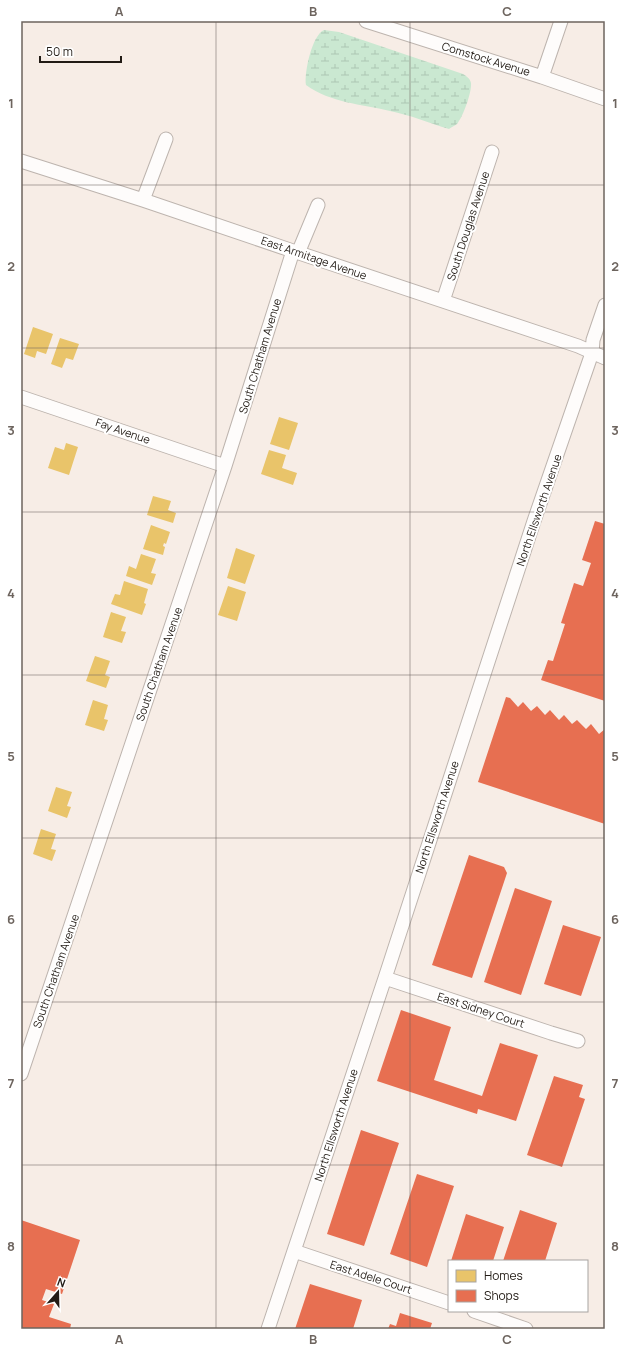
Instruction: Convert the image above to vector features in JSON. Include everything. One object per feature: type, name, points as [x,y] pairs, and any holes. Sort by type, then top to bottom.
[{"type":"street","name":"Comstock Avenue","points":[[366,21],[381,23],[605,99]]},
{"type":"street","points":[[542,77],[561,21]]},
{"type":"street","points":[[143,200],[166,139]]},
{"type":"street","name":"South Douglas Avenue","points":[[443,301],[492,152]]},
{"type":"street","name":"East Armitage Avenue","points":[[21,161],[143,200],[578,346],[605,358]]},
{"type":"street","name":"South Chatham Avenue","points":[[21,1074],[296,252],[318,205]]},
{"type":"street","name":"North Ellsworth Avenue","points":[[268,1329],[385,978],[534,521],[592,353],[593,340],[605,305]]},
{"type":"street","name":"Fay Avenue","points":[[21,397],[225,466]]},
{"type":"street","name":"East Sidney Court","points":[[385,978],[578,1041]]},
{"type":"street","name":"East Adele Court","points":[[294,1251],[448,1303]]},
{"type":"street","points":[[477,1312],[526,1329]]},
{"type":"green space","points":[[324,30],[339,32],[463,74],[469,78],[471,83],[470,92],[467,104],[459,121],[456,125],[449,129],[412,117],[326,96],[306,85],[306,72],[310,55],[316,39]]},
{"type":"building: Homes","points":[[33,327],[53,334],[46,354],[37,351],[35,358],[24,354]]},
{"type":"building: Homes","points":[[60,338],[79,344],[73,360],[66,358],[62,368],[51,364]]},
{"type":"building: Homes","points":[[279,417],[298,423],[289,450],[270,444]]},
{"type":"building: Homes","points":[[66,443],[78,447],[69,475],[48,468],[55,447],[64,450]]},
{"type":"building: Homes","points":[[269,450],[286,455],[282,468],[297,473],[293,485],[261,474]]},
{"type":"building: Homes","points":[[153,496],[171,501],[168,510],[176,513],[173,523],[147,515]]},
{"type":"building: Homes","points":[[151,525],[170,532],[166,544],[164,543],[163,546],[165,547],[163,555],[143,549]]},
{"type":"building: Homes","points":[[236,548],[255,555],[245,584],[227,578]]},
{"type":"building: Homes","points":[[141,554],[156,559],[151,573],[156,574],[152,585],[126,576],[129,566],[136,569]]},
{"type":"building: Homes","points":[[124,581],[148,589],[144,603],[146,604],[142,615],[111,604],[115,594],[120,595]]},
{"type":"building: Homes","points":[[228,586],[246,592],[237,621],[218,615]]},
{"type":"building: Homes","points":[[111,612],[126,617],[121,631],[126,632],[122,643],[103,637]]},
{"type":"building: Homes","points":[[95,656],[110,661],[105,675],[110,677],[106,688],[86,681]]},
{"type":"building: Homes","points":[[93,700],[108,705],[104,719],[108,720],[104,731],[85,725]]},
{"type":"building: Homes","points":[[56,787],[72,792],[67,806],[71,807],[67,818],[48,811]]},
{"type":"building: Homes","points":[[41,829],[56,834],[51,849],[56,850],[52,861],[33,854]]},
{"type":"building: Shops","points":[[595,521],[605,524],[605,701],[541,680],[548,660],[553,661],[565,624],[561,623],[574,583],[583,586],[591,563],[582,560]]},
{"type":"building: Shops","points":[[506,697],[510,698],[518,707],[523,702],[531,711],[537,706],[545,715],[550,710],[559,720],[564,715],[572,724],[577,720],[586,729],[591,724],[599,734],[605,729],[605,824],[478,782]]},
{"type":"building: Shops","points":[[469,855],[504,867],[507,873],[472,978],[432,965]]},
{"type":"building: Shops","points":[[515,888],[552,901],[521,995],[484,982]]},
{"type":"building: Shops","points":[[563,925],[601,937],[581,996],[544,984]]},
{"type":"building: Shops","points":[[401,1010],[451,1027],[434,1080],[482,1096],[500,1043],[538,1055],[516,1121],[478,1109],[477,1114],[377,1081]]},
{"type":"building: Shops","points":[[554,1076],[583,1085],[579,1097],[585,1099],[562,1167],[527,1155]]},
{"type":"building: Shops","points":[[361,1130],[399,1143],[364,1246],[327,1234]]},
{"type":"building: Shops","points":[[417,1174],[454,1186],[427,1267],[390,1254]]},
{"type":"building: Shops","points":[[520,1210],[557,1223],[545,1260],[503,1260]]},
{"type":"building: Shops","points":[[466,1214],[504,1227],[493,1260],[451,1260]]},
{"type":"building: Shops","points":[[21,1220],[80,1240],[62,1294],[46,1289],[42,1300],[54,1304],[49,1317],[71,1324],[70,1329],[21,1329]]},
{"type":"building: Shops","points":[[310,1284],[362,1300],[353,1329],[295,1329]]},
{"type":"building: Shops","points":[[400,1313],[432,1323],[430,1329],[388,1329],[390,1324],[396,1326]]}]
